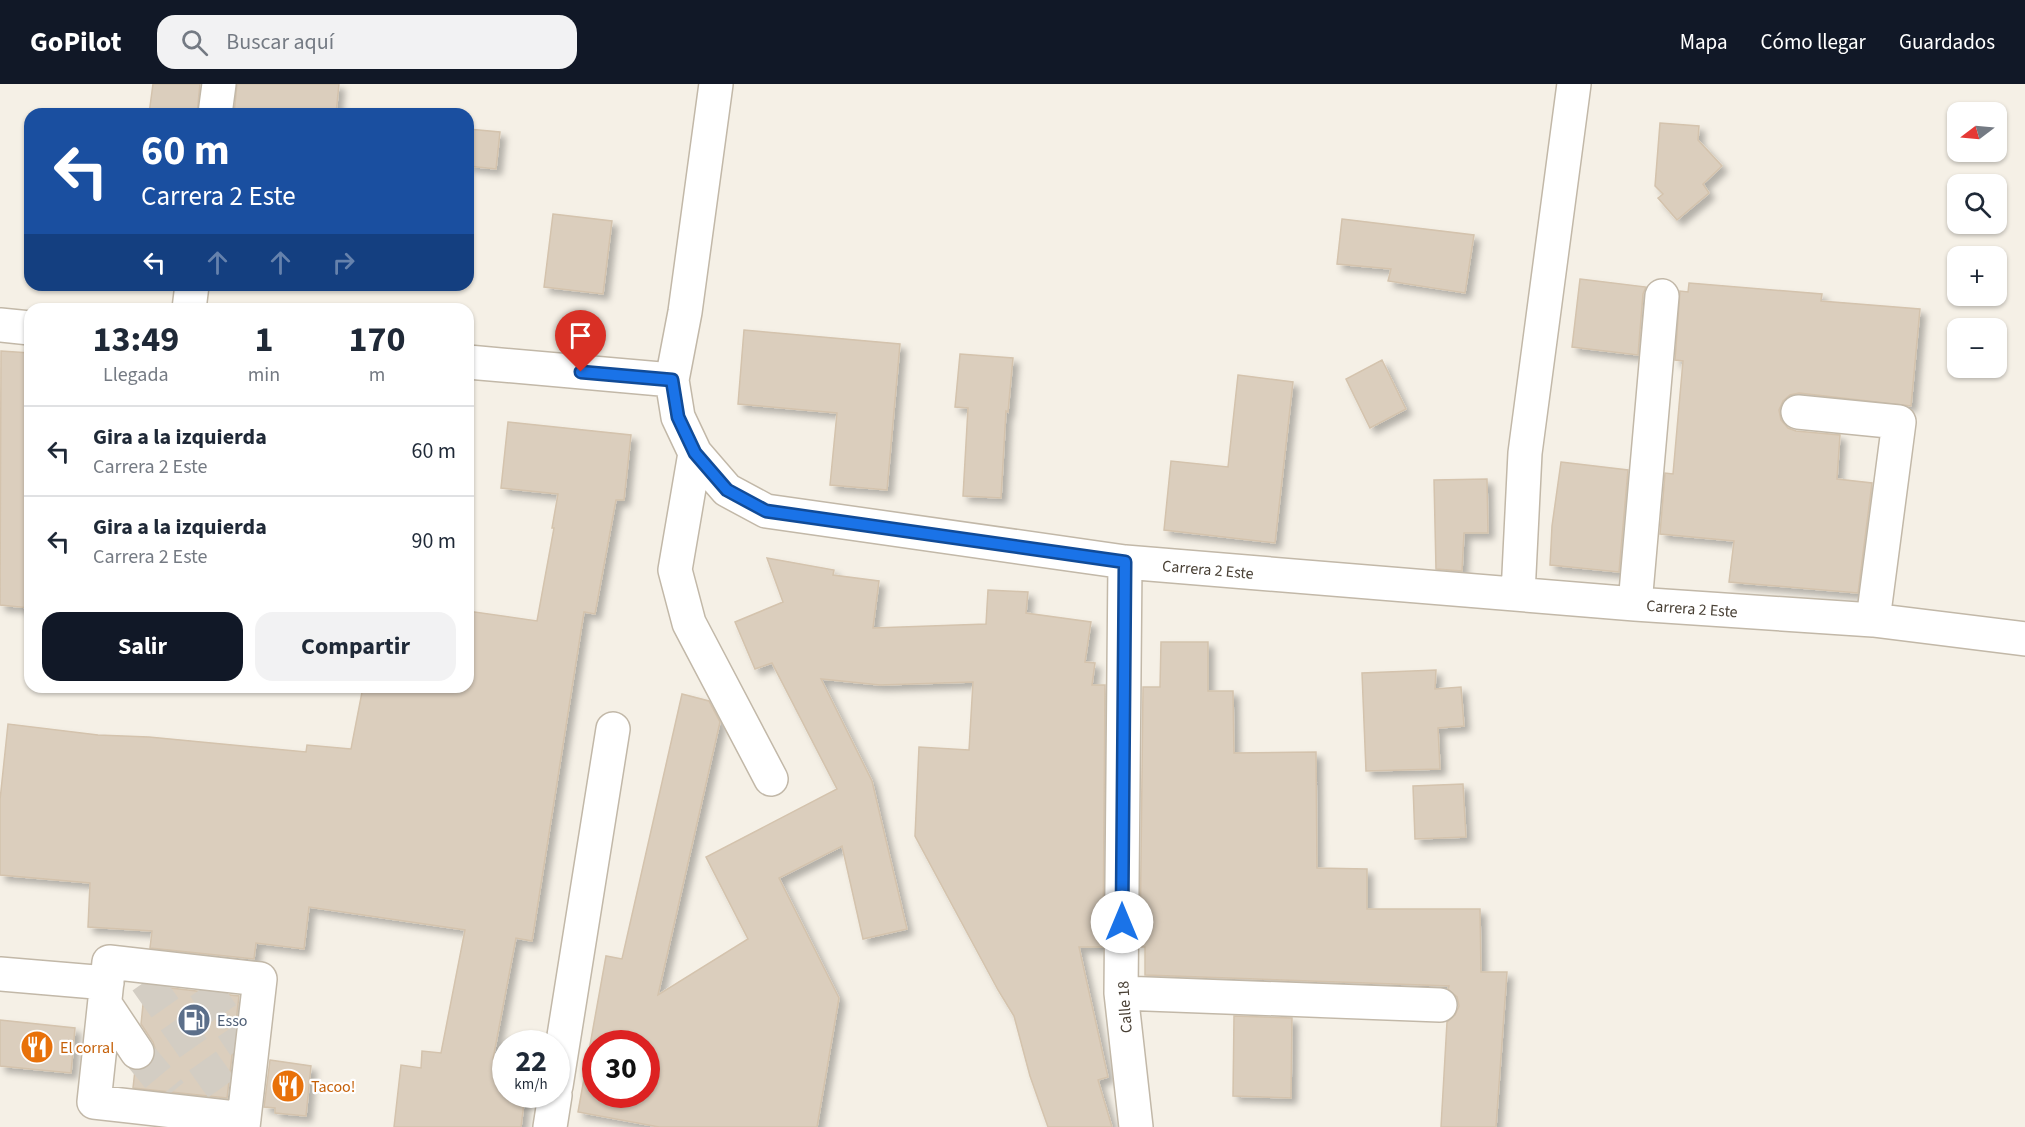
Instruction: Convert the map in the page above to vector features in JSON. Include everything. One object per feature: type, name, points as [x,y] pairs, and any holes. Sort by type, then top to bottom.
[{"type":"street","points":[[216,108],[219,84]]},
{"type":"street","points":[[474,364],[672,380],[685,312],[716,84]]},
{"type":"street","points":[[1518,594],[1525,453],[1574,84]]},
{"type":"street","points":[[1635,604],[1662,296]]},
{"type":"street","points":[[0,326],[24,328]]},
{"type":"street","name":"Carrera 2 Este","points":[[672,380],[678,417],[695,453],[727,490],[766,511],[1125,562],[1635,604],[1873,620],[2025,639]]},
{"type":"street","points":[[1798,412],[1899,422],[1873,620]]},
{"type":"street","points":[[695,453],[675,570],[689,623],[771,779]]},
{"type":"street","name":"Calle 18","points":[[1125,562],[1121,993],[1136,1127]]},
{"type":"street","points":[[565,1030],[613,729]]},
{"type":"street","points":[[0,974],[122,983],[260,979],[239,1115],[177,1103],[94,1102],[122,983]]},
{"type":"street","points":[[122,983],[137,1052]]},
{"type":"street","points":[[1121,993],[1440,1005]]},
{"type":"street","points":[[550,1127],[553,1108]]},
{"type":"building","points":[[153,84],[200,84],[198,108],[150,108]]},
{"type":"building","points":[[237,84],[339,84],[337,108],[235,108]]},
{"type":"building","points":[[1660,123],[1699,126],[1698,140],[1722,166],[1703,184],[1709,193],[1677,220],[1658,198],[1663,194],[1655,186]]},
{"type":"building","points":[[474,130],[500,132],[496,169],[474,167]]},
{"type":"building","points":[[553,214],[612,221],[603,294],[544,287]]},
{"type":"building","points":[[1342,219],[1474,235],[1465,293],[1388,281],[1391,269],[1337,264]]},
{"type":"building","points":[[1580,279],[1646,287],[1643,294],[1638,355],[1572,347]]},
{"type":"building","points":[[1689,283],[1822,294],[1821,301],[1920,309],[1911,406],[1799,393],[1790,395],[1783,401],[1779,410],[1781,420],[1788,428],[1796,431],[1840,435],[1837,479],[1872,483],[1858,593],[1729,582],[1734,541],[1660,534],[1665,473],[1673,474],[1683,361],[1675,360],[1680,291],[1688,292]]},
{"type":"building","points":[[744,330],[900,344],[887,490],[830,485],[837,413],[738,404]]},
{"type":"building","points":[[1,351],[24,353],[24,607],[0,605]]},
{"type":"building","points":[[960,354],[1013,358],[1008,412],[1006,411],[1001,498],[963,496],[968,408],[955,407]]},
{"type":"building","points":[[1382,360],[1406,409],[1370,428],[1346,379]]},
{"type":"building","points":[[1238,375],[1293,382],[1275,543],[1164,530],[1171,461],[1228,467]]},
{"type":"building","points":[[508,422],[631,435],[624,500],[616,500],[595,614],[584,612],[532,941],[516,938],[499,1030],[492,1030],[492,1108],[523,1108],[521,1127],[394,1127],[401,1065],[421,1068],[422,1051],[441,1053],[465,930],[309,907],[304,949],[256,943],[254,959],[150,948],[152,931],[88,927],[90,883],[0,875],[0,800],[8,724],[98,735],[149,737],[306,752],[307,745],[351,749],[362,693],[474,693],[474,612],[537,621],[558,494],[501,488]]},
{"type":"building","points":[[1561,462],[1628,470],[1619,572],[1550,565],[1552,526]]},
{"type":"building","points":[[1487,479],[1488,533],[1464,533],[1462,571],[1436,569],[1434,480]]},
{"type":"building","points":[[767,558],[834,570],[833,575],[879,581],[873,628],[986,624],[988,590],[1028,592],[1026,613],[1091,622],[1085,662],[1095,663],[1092,685],[1105,685],[1103,947],[1079,947],[1108,1077],[1098,1080],[1112,1127],[1048,1127],[1030,1076],[1014,1016],[915,836],[919,747],[969,750],[973,682],[880,685],[821,679],[872,781],[907,929],[863,939],[842,846],[779,878],[839,998],[817,1127],[659,1127],[578,1112],[582,1090],[582,1108],[660,1108],[660,1030],[593,1030],[606,956],[622,959],[682,694],[709,701],[720,722],[658,995],[748,939],[706,857],[837,789],[772,663],[755,669],[735,622],[783,602]]},
{"type":"building","points":[[1161,642],[1208,642],[1208,691],[1233,691],[1234,753],[1316,752],[1317,868],[1367,869],[1367,909],[1480,909],[1481,972],[1507,972],[1496,1127],[1441,1127],[1447,1022],[1455,1015],[1459,1006],[1457,997],[1448,989],[1449,986],[1145,975],[1145,947],[1140,947],[1143,687],[1160,687]]},
{"type":"building","points":[[1436,670],[1435,689],[1461,687],[1464,726],[1438,728],[1440,769],[1366,771],[1362,673]]},
{"type":"building","points":[[1463,784],[1466,837],[1415,839],[1413,786]]},
{"type":"building","name":"Esso","points":[[145,985],[239,996],[227,1098],[133,1088],[135,1070],[148,1067],[156,1051],[141,1024]]},
{"type":"building","points":[[1234,1016],[1292,1018],[1291,1098],[1233,1096]]},
{"type":"building","name":"El corral","points":[[0,1020],[75,1028],[71,1073],[0,1066]]},
{"type":"building","name":"Tacoo!","points":[[270,1060],[311,1066],[306,1116],[275,1113],[275,1108],[264,1107]]},
{"type":"tunnel","points":[[146,981],[230,1100]]},
{"type":"tunnel","points":[[204,987],[244,1046]]},
{"type":"tunnel","points":[[137,1052],[171,1093]]},
{"type":"place","name":"Esso","points":[[194,1020]]},
{"type":"place","name":"El corral","points":[[37,1047]]},
{"type":"place","name":"Tacoo!","points":[[288,1086]]},
{"type":"route","points":[[581,372],[672,380],[678,417],[695,453],[727,490],[766,511],[1125,562],[1122,922]]}]
